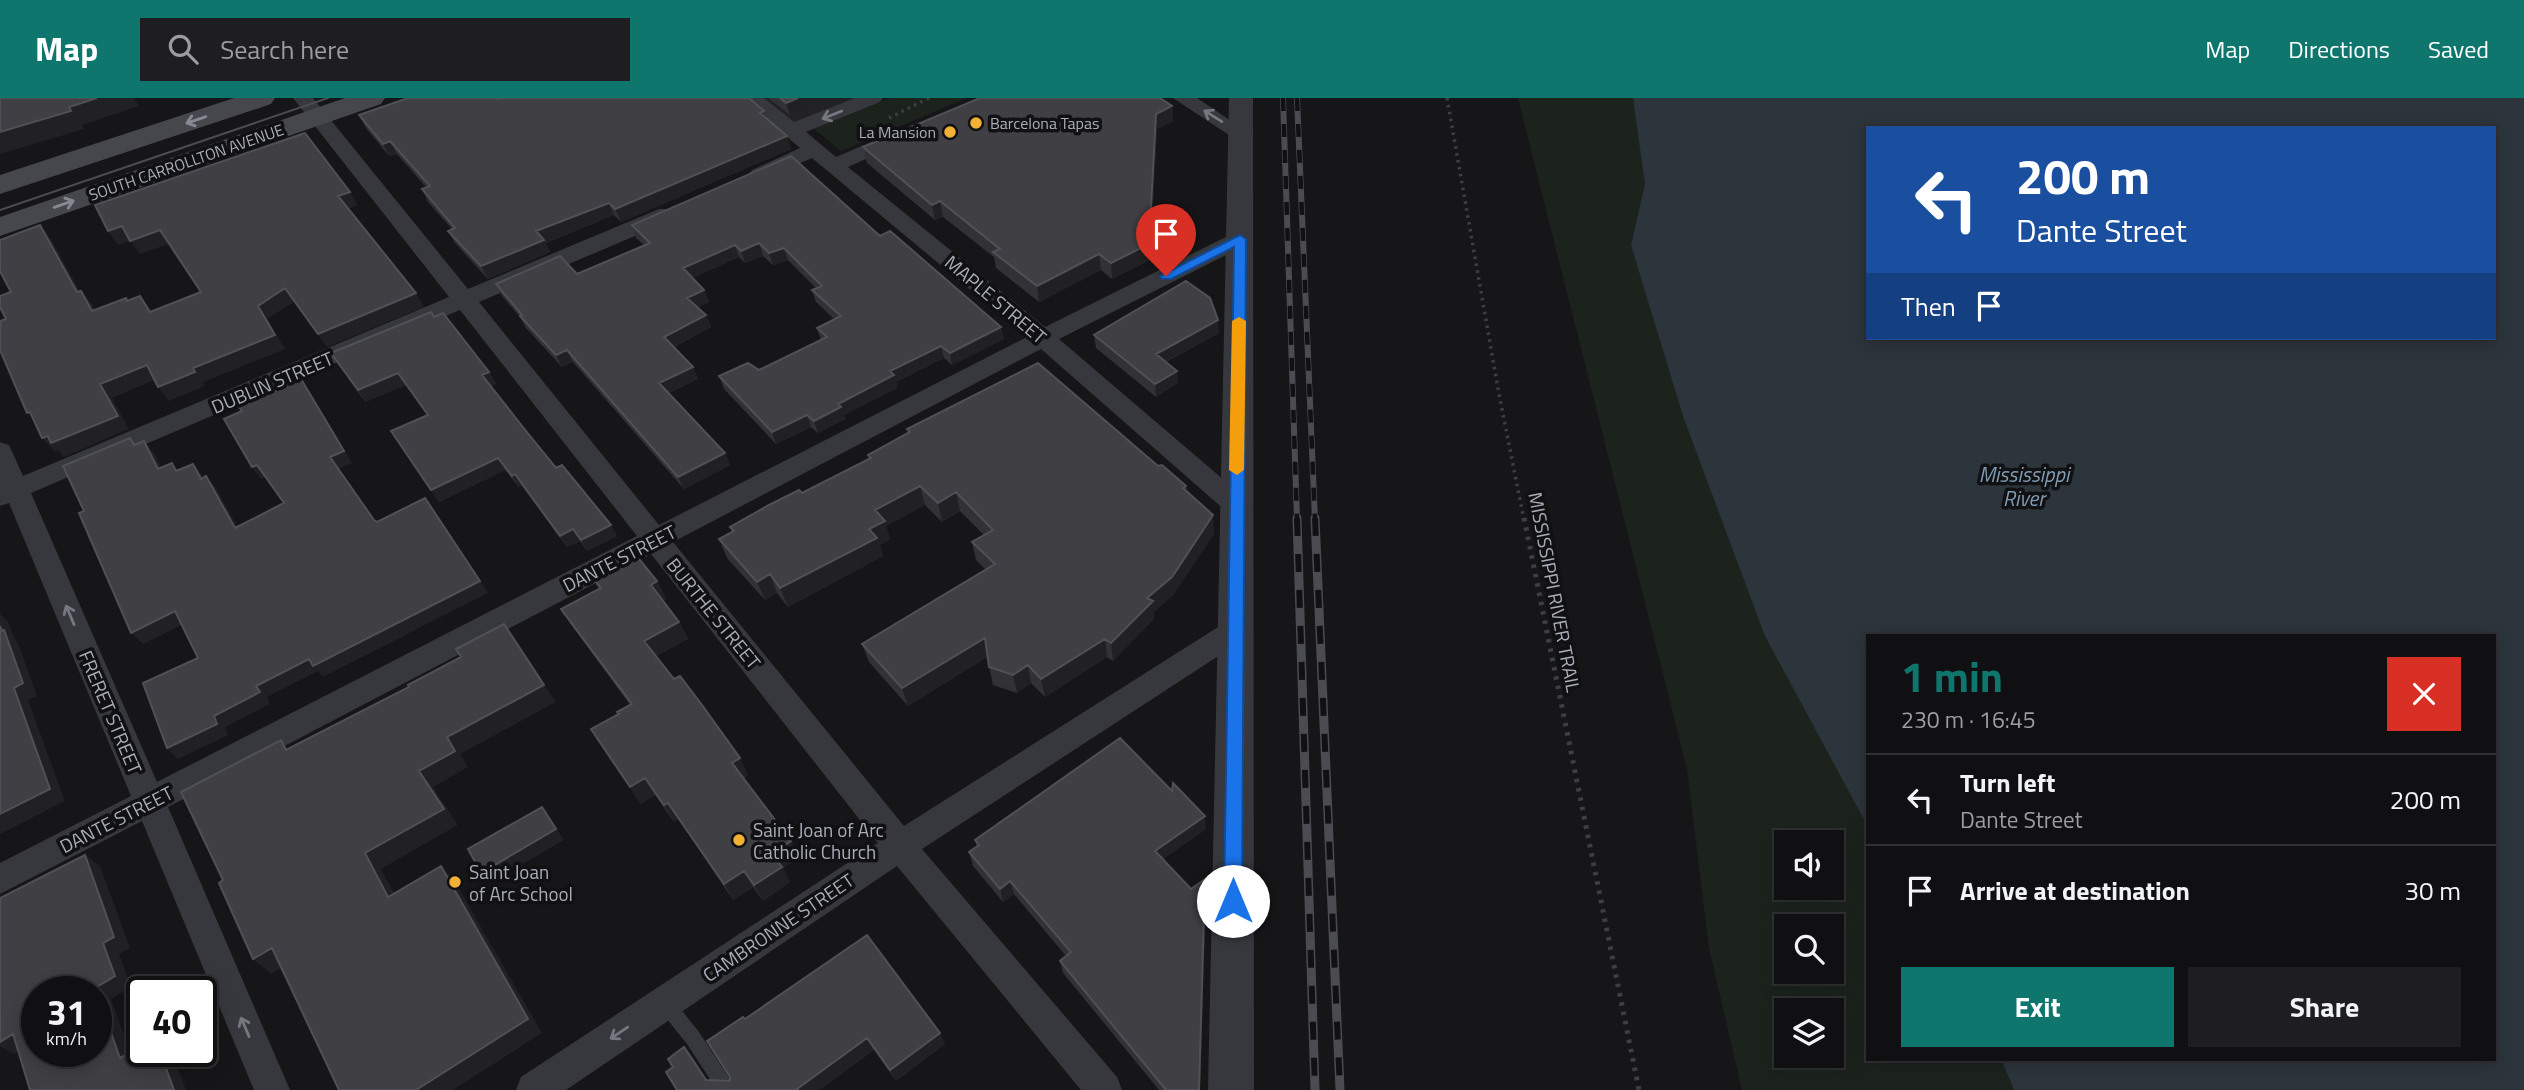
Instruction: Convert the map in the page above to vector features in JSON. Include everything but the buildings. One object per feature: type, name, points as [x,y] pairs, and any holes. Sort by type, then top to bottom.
[{"type":"main road","name":"SOUTH CARROLLTON AVENUE","points":[[0,185],[261,98]]},
{"type":"main road","name":"SOUTH CARROLLTON AVENUE","points":[[0,227],[310,107],[371,98]]},
{"type":"street","name":"MAPLE STREET","points":[[752,98],[1043,338],[1236,505]]},
{"type":"street","points":[[790,131],[873,98]]},
{"type":"street","points":[[1183,98],[1242,135]]},
{"type":"street","points":[[1231,1090],[1241,98]]},
{"type":"street","name":"BURTHE STREET","points":[[310,107],[900,846],[1104,1090]]},
{"type":"street","points":[[741,182],[918,129]]},
{"type":"street","name":"DUBLIN STREET","points":[[8,493],[691,204]]},
{"type":"street","name":"DANTE STREET","points":[[0,879],[1043,338],[1240,239]]},
{"type":"street","name":"FRERET STREET","points":[[0,451],[8,493],[149,802],[272,1090]]},
{"type":"street","name":"CAMBRONNE STREET","points":[[534,1090],[900,846],[1236,630]]},
{"type":"lane","points":[[664,1003],[693,1038],[728,1090]]},
{"type":"path","name":"MISSISSIPPI RIVER TRAIL","points":[[1447,98],[1499,394],[1639,1090]]},
{"type":"shaded area","points":[[750,98],[880,98],[798,134]]},
{"type":"shaded area","points":[[890,98],[967,98],[841,151],[814,129]]},
{"type":"shaded area","points":[[1518,98],[1640,98],[1645,184],[1631,245],[1866,810],[1866,1061],[2002,1061],[2014,1090],[1742,1090],[1709,948],[1687,769]]},
{"type":"water","name":"Mississippi River","points":[[1633,98],[2524,98],[2524,1090],[2014,1090],[2002,1061],[2496,1061],[2496,634],[1866,634],[1866,823],[1765,636],[1683,416],[1631,245],[1645,184]]},
{"type":"tram line","points":[[0,210],[328,98]]},
{"type":"railway","points":[[1283,98],[1297,520]]},
{"type":"railway","points":[[1297,98],[1315,520]]},
{"type":"railway","points":[[1297,518],[1315,1090]]},
{"type":"railway","points":[[1315,518],[1340,1090]]},
{"type":"slow traffic","points":[[1237,470],[1239,321]]},
{"type":"place","name":"Barcelona Tapas","points":[[976,123]]},
{"type":"place","name":"La Mansion","points":[[950,132]]},
{"type":"place","name":"Saint Joan of Arc Catholic Church","points":[[739,840]]},
{"type":"place","name":"Saint Joan of Arc School","points":[[455,882]]},
{"type":"route","points":[[1166,276],[1240,239],[1233,901]]}]
